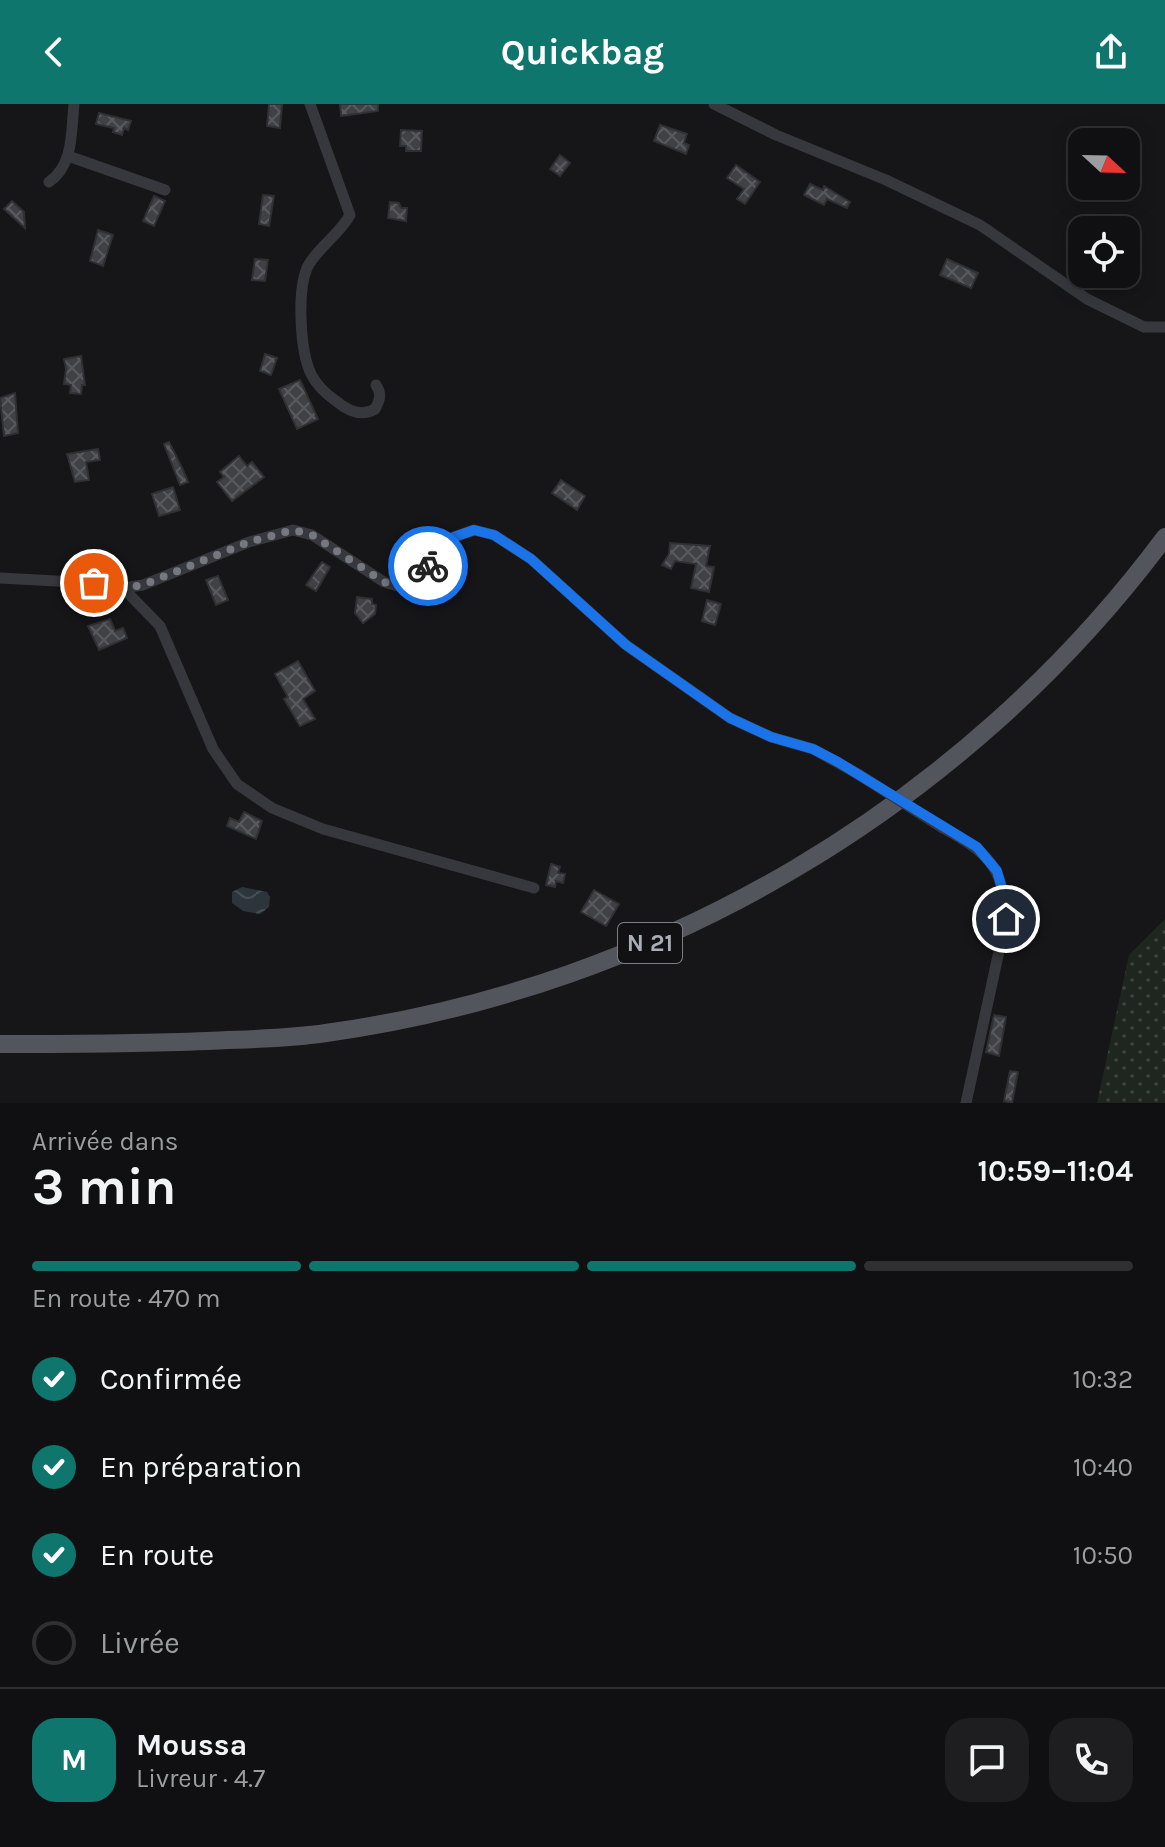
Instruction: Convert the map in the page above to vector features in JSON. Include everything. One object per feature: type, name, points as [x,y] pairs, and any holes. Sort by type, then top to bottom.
[{"type":"main road","name":"N 21","points":[[0,1044],[116,1044],[324,1034],[474,1003],[566,976],[650,943],[731,906],[806,863],[934,775],[1001,719],[1075,648],[1165,537]]},
{"type":"street","points":[[49,182],[58,176],[68,156],[74,104]]},
{"type":"street","points":[[310,104],[350,215],[307,267],[302,317],[305,359],[312,377],[321,388],[350,410],[362,414],[375,409],[380,399],[376,385]]},
{"type":"street","points":[[714,104],[776,135],[886,180],[980,225],[1087,299],[1144,327],[1165,327]]},
{"type":"street","points":[[68,156],[165,190]]},
{"type":"street","points":[[0,578],[94,583],[123,588],[143,585],[249,542],[293,530],[312,535],[384,582],[401,587],[416,579],[454,537],[474,530],[494,535],[531,559],[626,645],[730,718],[771,737],[813,749],[858,774],[977,847],[997,871],[1005,899],[1006,919],[966,1103]]},
{"type":"street","points":[[123,588],[160,626],[213,749],[237,784],[272,808],[323,829],[534,888]]},
{"type":"shaded area","points":[[1165,919],[1165,1103],[1097,1103],[1129,955]]},
{"type":"water","points":[[242,887],[267,892],[269,907],[260,914],[243,911],[232,903],[232,892]]},
{"type":"building","points":[[269,104],[282,104],[280,128],[267,126]]},
{"type":"building","points":[[340,104],[378,104],[378,111],[341,116]]},
{"type":"building","points":[[99,113],[131,121],[128,130],[124,128],[122,135],[113,132],[114,128],[96,124]]},
{"type":"building","points":[[660,125],[687,134],[684,143],[689,145],[686,154],[654,141]]},
{"type":"building","points":[[401,130],[422,131],[421,151],[406,151],[406,146],[400,146]]},
{"type":"building","points":[[560,155],[570,163],[560,176],[550,169]]},
{"type":"building","points":[[736,165],[760,182],[745,204],[737,199],[744,189],[727,178]]},
{"type":"building","points":[[810,184],[823,190],[824,186],[850,202],[847,208],[827,199],[824,205],[804,195]]},
{"type":"building","points":[[263,195],[274,196],[269,226],[259,224]]},
{"type":"building","points":[[154,196],[165,201],[154,226],[143,221]]},
{"type":"building","points":[[12,201],[24,212],[25,228],[4,209]]},
{"type":"building","points":[[390,202],[407,208],[406,221],[388,218]]},
{"type":"building","points":[[98,230],[113,235],[103,266],[90,261]]},
{"type":"building","points":[[255,259],[268,260],[265,281],[252,280]]},
{"type":"building","points":[[947,259],[978,273],[971,288],[940,275]]},
{"type":"building","points":[[265,354],[277,358],[271,375],[260,371]]},
{"type":"building","points":[[81,356],[85,385],[82,385],[81,394],[70,393],[71,385],[64,384],[64,359]]},
{"type":"building","points":[[300,380],[318,419],[297,429],[279,389]]},
{"type":"building","points":[[15,393],[18,433],[4,436],[0,398]]},
{"type":"building","points":[[169,442],[188,482],[180,485],[164,444]]},
{"type":"building","points":[[98,449],[100,460],[86,462],[89,480],[75,482],[67,454]]},
{"type":"building","points":[[239,456],[247,466],[252,462],[264,477],[232,501],[217,482],[224,477],[220,472]]},
{"type":"building","points":[[561,480],[585,496],[577,510],[552,493]]},
{"type":"building","points":[[173,487],[180,510],[159,516],[152,494]]},
{"type":"building","points":[[670,543],[710,546],[706,566],[714,567],[709,592],[691,588],[696,564],[675,561],[671,569],[662,565],[669,554]]},
{"type":"building","points":[[322,562],[330,567],[316,591],[306,585]]},
{"type":"building","points":[[218,576],[228,600],[216,605],[206,580]]},
{"type":"building","points":[[357,597],[372,599],[372,604],[376,605],[375,614],[363,623],[355,613]]},
{"type":"building","points":[[707,600],[721,604],[715,625],[702,621]]},
{"type":"building","points":[[110,619],[115,631],[123,628],[127,638],[99,650],[88,626]]},
{"type":"building","points":[[298,661],[315,691],[303,699],[315,719],[300,726],[284,699],[288,697],[275,674]]},
{"type":"building","points":[[244,812],[262,821],[256,839],[227,826],[230,818],[239,822]]},
{"type":"building","points":[[551,864],[560,867],[558,873],[565,874],[563,883],[556,881],[555,887],[546,885]]},
{"type":"building","points":[[594,890],[619,904],[606,926],[581,912]]},
{"type":"building","points":[[994,1015],[1006,1017],[999,1056],[986,1052]]},
{"type":"building","points":[[1010,1071],[1018,1072],[1012,1103],[1004,1101]]},
{"type":"way so far","points":[[94,583],[123,588],[143,585],[249,542],[293,530],[312,535],[384,582],[401,587],[416,579],[428,566]]},
{"type":"route","points":[[428,566],[454,537],[474,530],[494,535],[531,559],[626,645],[730,718],[771,737],[813,749],[838,762],[977,847],[997,871],[1005,899],[1006,919]]}]
